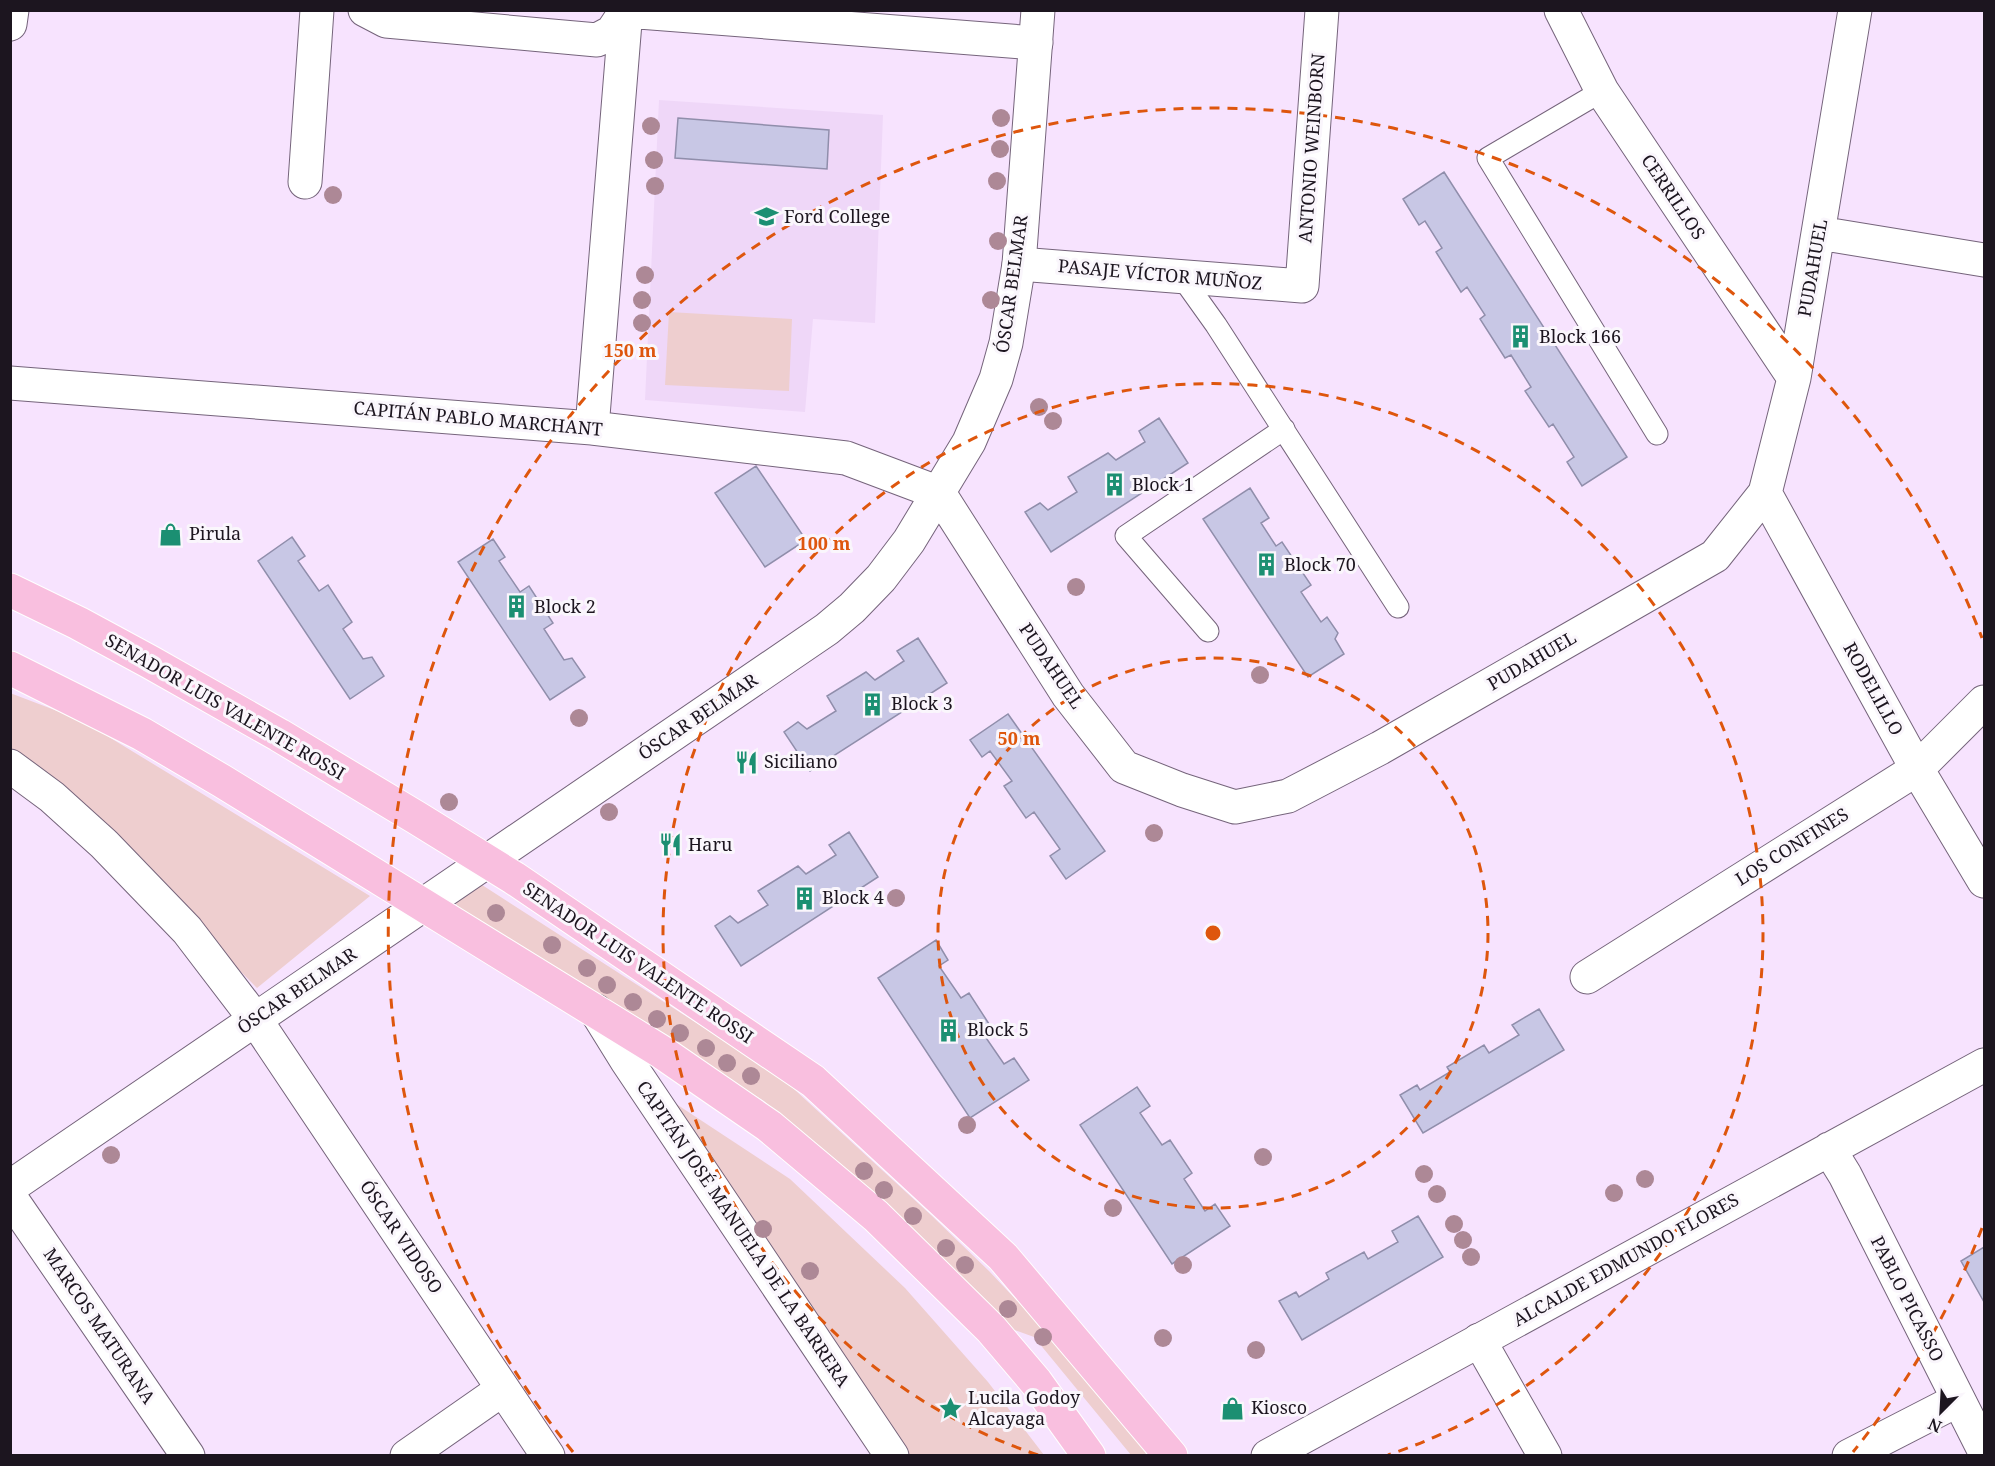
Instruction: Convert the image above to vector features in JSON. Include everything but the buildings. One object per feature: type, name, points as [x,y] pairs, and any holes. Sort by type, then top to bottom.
[{"type":"main road","name":"SENADOR LUIS VALENTE ROSSI","points":[[10,590],[150,662],[259,724],[487,862],[813,1081],[1003,1257],[1171,1455]]},
{"type":"main road","points":[[10,668],[152,740],[660,1051],[769,1126],[876,1216],[991,1329],[1036,1382],[1089,1455]]},
{"type":"street","points":[[10,24],[12,10]]},
{"type":"street","points":[[305,182],[317,10]]},
{"type":"street","points":[[365,10],[386,21],[597,40],[612,32],[626,11]]},
{"type":"street","name":"ÓSCAR BELMAR","points":[[10,1187],[827,629],[852,608],[881,578],[909,541],[969,442],[996,379],[1006,343],[1019,264],[1038,10]]},
{"type":"street","name":"ANTONIO WEINBORN","points":[[1302,286],[1322,10]]},
{"type":"street","name":"CERRILLOS","points":[[1561,10],[1602,91],[1794,378]]},
{"type":"street","name":"PUDAHUEL","points":[[939,492],[1068,695],[1124,767],[1182,790],[1235,807],[1288,796],[1360,758],[1716,556],[1766,494],[1794,378],[1855,10]]},
{"type":"street","points":[[626,11],[1036,43]]},
{"type":"street","points":[[592,428],[626,11]]},
{"type":"street","points":[[1819,233],[1984,260]]},
{"type":"street","name":"PASAJE VÍCTOR MUÑOZ","points":[[1019,264],[1302,286]]},
{"type":"street","name":"CAPITÁN PABLO MARCHANT","points":[[10,383],[592,428],[846,458],[939,492]]},
{"type":"street","name":"RODELILLO","points":[[1766,494],[1917,769],[1984,881]]},
{"type":"street","name":"LOS CONFINES","points":[[1587,977],[1917,769],[1984,702]]},
{"type":"street","name":"ÓSCAR VIDOSO","points":[[10,766],[52,797],[104,844],[187,930],[255,1020],[548,1455]]},
{"type":"street","name":"CAPITÁN JOSÉ MANUELA DE LA BARRERA","points":[[596,1011],[646,1090],[892,1455]]},
{"type":"street","name":"ALCALDE EDMUNDO FLORES","points":[[1268,1455],[1984,1065]]},
{"type":"street","name":"PABLO PICASSO","points":[[1829,1149],[1914,1298],[1958,1400],[1983,1445]]},
{"type":"street","name":"MARCOS MATURANA","points":[[10,1197],[188,1455]]},
{"type":"street","points":[[1479,1340],[1545,1455]]},
{"type":"street","points":[[407,1455],[503,1389]]},
{"type":"street","points":[[1849,1455],[1958,1400]]},
{"type":"lane","points":[[1602,91],[1488,158],[1657,434]]},
{"type":"lane","points":[[1181,276],[1216,325],[1398,607]]},
{"type":"lane","points":[[1208,631],[1126,536],[1284,429]]},
{"type":"shaded area","name":"Ford College","points":[[659,100],[883,115],[875,323],[813,319],[805,412],[645,400]]},
{"type":"shaded area","points":[[669,312],[792,319],[789,391],[665,385]]},
{"type":"shaded area","points":[[10,693],[81,720],[370,896],[257,988],[55,784],[11,755]]},
{"type":"shaded area","points":[[479,883],[782,1078],[989,1271],[1042,1327],[1147,1453],[1131,1455],[1034,1337],[1006,1327],[876,1200],[764,1101],[464,916],[456,904],[460,888]]},
{"type":"shaded area","points":[[658,1092],[790,1179],[905,1288],[988,1382],[1044,1455],[908,1455]]},
{"type":"place","name":"Ford College","points":[[766,217]]},
{"type":"place","name":"Block 166","points":[[1521,337]]},
{"type":"place","name":"Block 1","points":[[1114,485]]},
{"type":"place","name":"Pirula","points":[[171,534]]},
{"type":"place","name":"Block 70","points":[[1266,565]]},
{"type":"place","name":"Block 2","points":[[516,607]]},
{"type":"place","name":"Block 3","points":[[873,704]]},
{"type":"place","name":"Siciliano","points":[[746,762]]},
{"type":"place","name":"Haru","points":[[670,845]]},
{"type":"place","name":"Block 4","points":[[804,898]]},
{"type":"place","name":"Block 5","points":[[949,1030]]},
{"type":"place","name":"Lucila Godoy Alcayaga","points":[[950,1408]]},
{"type":"place","name":"Kiosco","points":[[1233,1408]]}]
